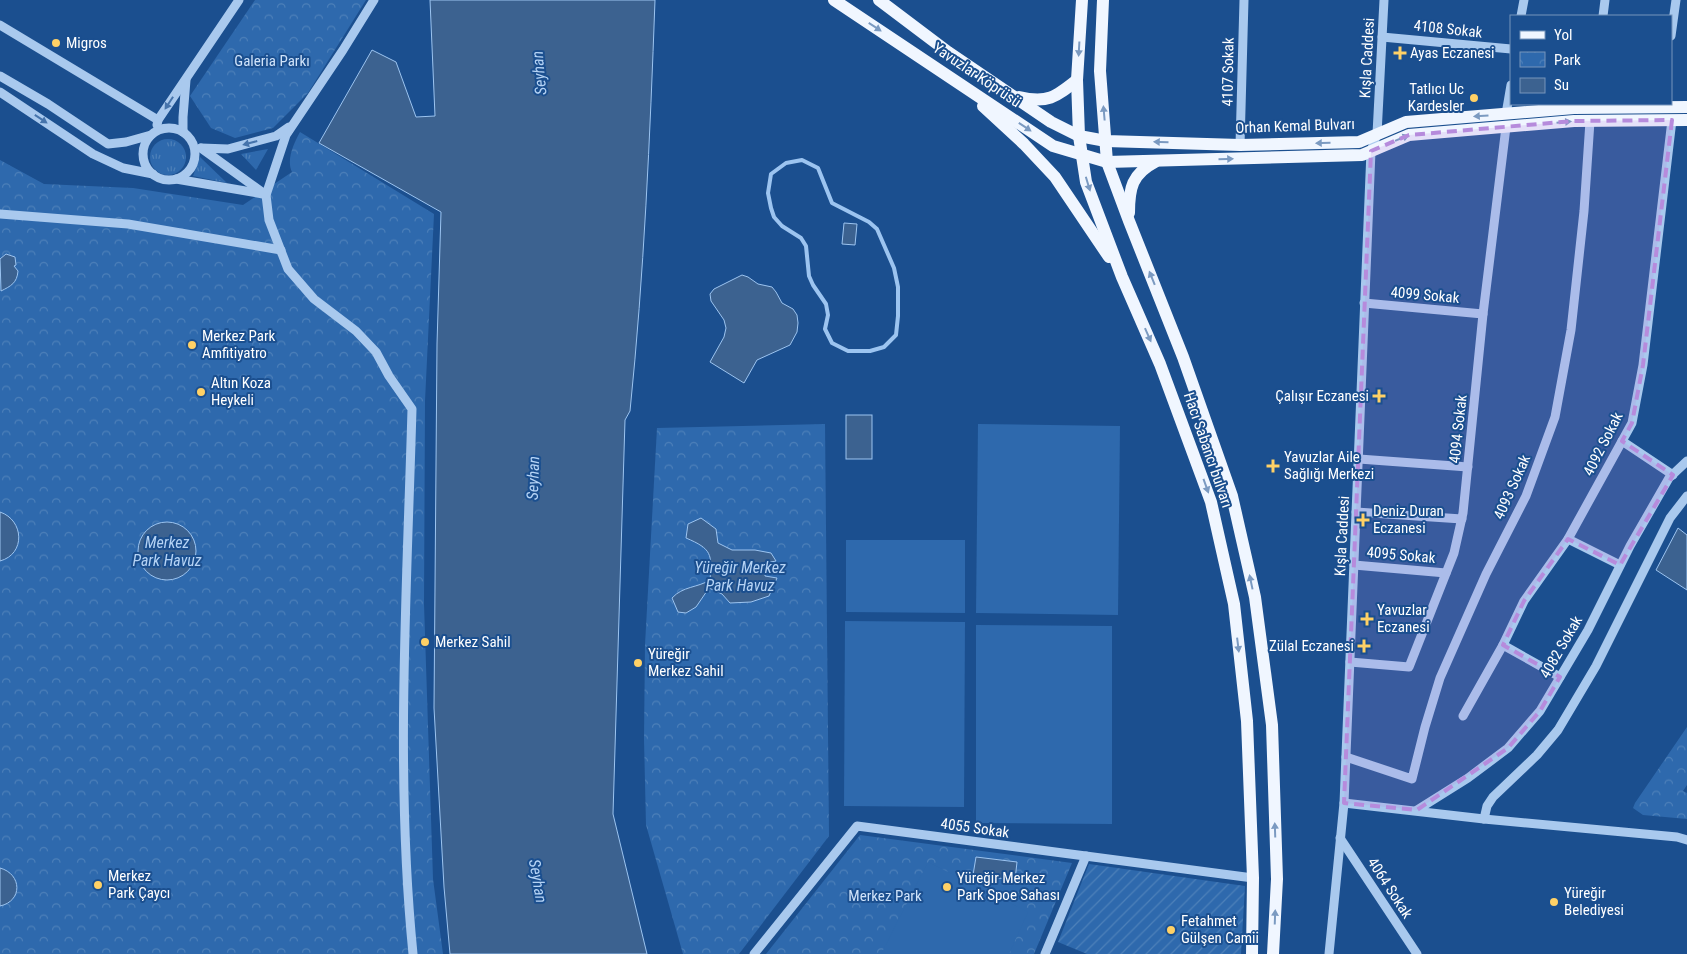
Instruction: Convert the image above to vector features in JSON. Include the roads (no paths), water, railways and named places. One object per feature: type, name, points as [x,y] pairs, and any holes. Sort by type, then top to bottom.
[{"type":"main road","name":"Yavuzlar Köprüsü","points":[[834,0],[1053,146],[1108,162]]},
{"type":"main road","name":"Yavuzlar Köprüsü","points":[[879,0],[1008,94],[1051,122],[1079,136]]},
{"type":"main road","name":"Hacı Sabancı bulvarı","points":[[1082,0],[1077,80],[1079,136],[1086,182],[1122,277],[1160,364],[1212,502],[1234,604],[1247,722],[1253,878],[1252,954]]},
{"type":"main road","name":"Hacı Sabancı bulvarı","points":[[1103,0],[1100,71],[1108,162],[1129,221],[1183,357],[1232,496],[1255,597],[1272,725],[1277,879],[1273,954]]},
{"type":"main road","points":[[952,78],[1024,144],[1055,177],[1122,277]]},
{"type":"main road","points":[[1008,94],[1031,100],[1045,100],[1057,96],[1077,80]]},
{"type":"main road","name":"Orhan Kemal Bulvarı","points":[[1079,136],[1106,141],[1240,145],[1359,142],[1406,122],[1594,106],[1687,106]]},
{"type":"main road","name":"Orhan Kemal Bulvarı","points":[[1108,162],[1362,155],[1409,135],[1590,121],[1687,120]]},
{"type":"main road","points":[[1129,221],[1129,202],[1134,179],[1143,168],[1156,161]]},
{"type":"street","points":[[153,174],[147,167],[144,159],[143,150],[146,142],[153,133],[158,120],[239,0]]},
{"type":"street","points":[[374,0],[286,135],[266,195],[269,220],[288,269],[314,299],[356,331],[376,352],[412,409],[403,720],[407,893],[412,954]]},
{"type":"street","name":"4107 Sokak","points":[[1240,145],[1244,0]]},
{"type":"street","name":"Kışla Caddesi","points":[[1329,954],[1344,803],[1371,151],[1377,134],[1384,0]]},
{"type":"street","points":[[1521,15],[1524,0]]},
{"type":"street","points":[[1602,15],[1605,0]]},
{"type":"street","points":[[1672,29],[1676,0]]},
{"type":"street","points":[[0,25],[158,120]]},
{"type":"street","name":"4108 Sokak","points":[[1382,36],[1510,49]]},
{"type":"street","points":[[0,76],[48,104],[108,144],[126,142],[166,128],[175,128],[266,195]]},
{"type":"street","points":[[176,179],[190,169],[194,162],[195,153],[194,145],[186,135],[182,117],[187,77]]},
{"type":"street","points":[[1506,114],[1510,91]]},
{"type":"street","points":[[0,92],[93,154],[123,168],[153,174],[160,178],[176,179],[266,195]]},
{"type":"street","name":"4092 Sokak","points":[[1463,716],[1504,645],[1524,601],[1568,539],[1632,422],[1643,365],[1672,120]]},
{"type":"street","name":"4093 Sokak","points":[[1346,757],[1412,780],[1440,678],[1486,574],[1526,496],[1556,417],[1571,330],[1584,211],[1590,121]]},
{"type":"street","points":[[202,148],[228,149],[276,136],[294,124]]},
{"type":"street","name":"4094 Sokak","points":[[1350,662],[1409,667],[1454,553],[1462,519],[1482,314],[1506,127]]},
{"type":"street","points":[[0,214],[128,224],[281,250]]},
{"type":"street","name":"4099 Sokak","points":[[1364,303],[1482,314]]},
{"type":"street","points":[[1622,441],[1673,475]]},
{"type":"street","points":[[1359,459],[1468,468]]},
{"type":"street","name":"4082 Sokak","points":[[1417,810],[1468,778],[1508,748],[1540,711],[1588,630],[1634,538],[1673,475],[1687,461]]},
{"type":"street","points":[[1484,819],[1493,797],[1537,755],[1558,730],[1596,666],[1670,518],[1687,496]]},
{"type":"street","points":[[1356,512],[1462,519]]},
{"type":"street","points":[[1568,539],[1620,565]]},
{"type":"street","name":"4095 Sokak","points":[[1354,565],[1446,573]]},
{"type":"street","points":[[1504,645],[1560,677]]},
{"type":"street","points":[[1344,803],[1484,819],[1639,833],[1687,840]]},
{"type":"street","name":"4055 Sokak","points":[[754,954],[857,826],[1253,878]]},
{"type":"street","name":"4064 Sokak","points":[[1340,838],[1417,954]]},
{"type":"street","points":[[1045,954],[1086,856]]},
{"type":"water","name":"Seyhan","points":[[430,0],[655,0],[643,257],[630,411],[625,420],[613,814],[647,954],[450,954],[444,887],[434,708],[437,344],[441,212],[319,143],[372,50],[396,62],[416,117],[435,116]]},
{"type":"water","points":[[844,223],[857,224],[855,245],[842,244]]},
{"type":"water","points":[[6,254],[15,257],[16,265],[14,266],[18,271],[13,284],[1,291],[0,259]]},
{"type":"water","points":[[742,275],[758,284],[772,287],[782,303],[793,309],[797,315],[798,323],[797,332],[790,345],[757,360],[744,383],[710,362],[724,337],[726,328],[724,320],[711,301],[710,294],[714,289]]},
{"type":"water","points":[[846,415],[872,415],[872,459],[846,459]]},
{"type":"water","points":[[0,512],[14,522],[19,537],[18,545],[14,552],[0,561]]},
{"type":"water","name":"Yüreğir Merkez Park Havuz","points":[[701,518],[716,529],[718,543],[732,550],[755,550],[771,553],[776,561],[765,563],[765,576],[777,578],[769,596],[751,602],[730,603],[722,594],[709,588],[696,607],[686,613],[678,612],[672,598],[676,594],[710,580],[711,564],[709,553],[706,549],[686,538],[688,524]]},
{"type":"water","name":"Merkez Park Havuz","points":[[161,522],[173,522],[188,530],[196,545],[196,557],[188,572],[173,580],[161,580],[146,572],[138,557],[138,545],[146,530]]},
{"type":"water","points":[[1678,528],[1687,535],[1687,590],[1656,570]]},
{"type":"water","points":[[976,857],[1017,862],[1015,880],[973,875]]},
{"type":"water","points":[[0,868],[13,876],[17,887],[13,899],[0,906]]},
{"type":"waterway","points":[[802,160],[818,168],[832,203],[869,222],[877,229],[894,268],[898,287],[896,335],[884,347],[870,351],[848,351],[832,343],[825,329],[828,315],[826,304],[809,276],[806,246],[801,238],[782,226],[774,217],[768,193],[771,174],[786,163],[802,160]]},
{"type":"place","name":"Migros","points":[[56,43]]},
{"type":"place","name":"Ayas Eczanesi","points":[[1400,53]]},
{"type":"place","name":"Tatlıcı Uc Kardesler","points":[[1474,98]]},
{"type":"place","name":"Merkez Park Amfitiyatro","points":[[192,345]]},
{"type":"place","name":"Altın Koza Heykeli","points":[[201,392]]},
{"type":"place","name":"Çalışır Eczanesi","points":[[1379,396]]},
{"type":"place","name":"Yavuzlar Aile Sağlığı Merkezi","points":[[1273,466]]},
{"type":"place","name":"Deniz Duran Eczanesi","points":[[1363,520]]},
{"type":"place","name":"Yavuzlar Eczanesi","points":[[1367,619]]},
{"type":"place","name":"Merkez Sahil","points":[[425,642]]},
{"type":"place","name":"Zülal Eczanesi","points":[[1364,646]]},
{"type":"place","name":"Yüreğir Merkez Sahil","points":[[638,663]]},
{"type":"place","name":"Merkez Park Çaycı","points":[[98,885]]},
{"type":"place","name":"Yüreğir Merkez Park Spoe Sahası","points":[[947,887]]},
{"type":"place","name":"Yüreğir Belediyesi","points":[[1554,902]]},
{"type":"place","name":"Fetahmet Gülşen Camii","points":[[1171,930]]},
{"type":"park label","name":"Galeria Parkı","points":[[272,61]]},
{"type":"park label","name":"Merkez Park","points":[[885,896]]}]
